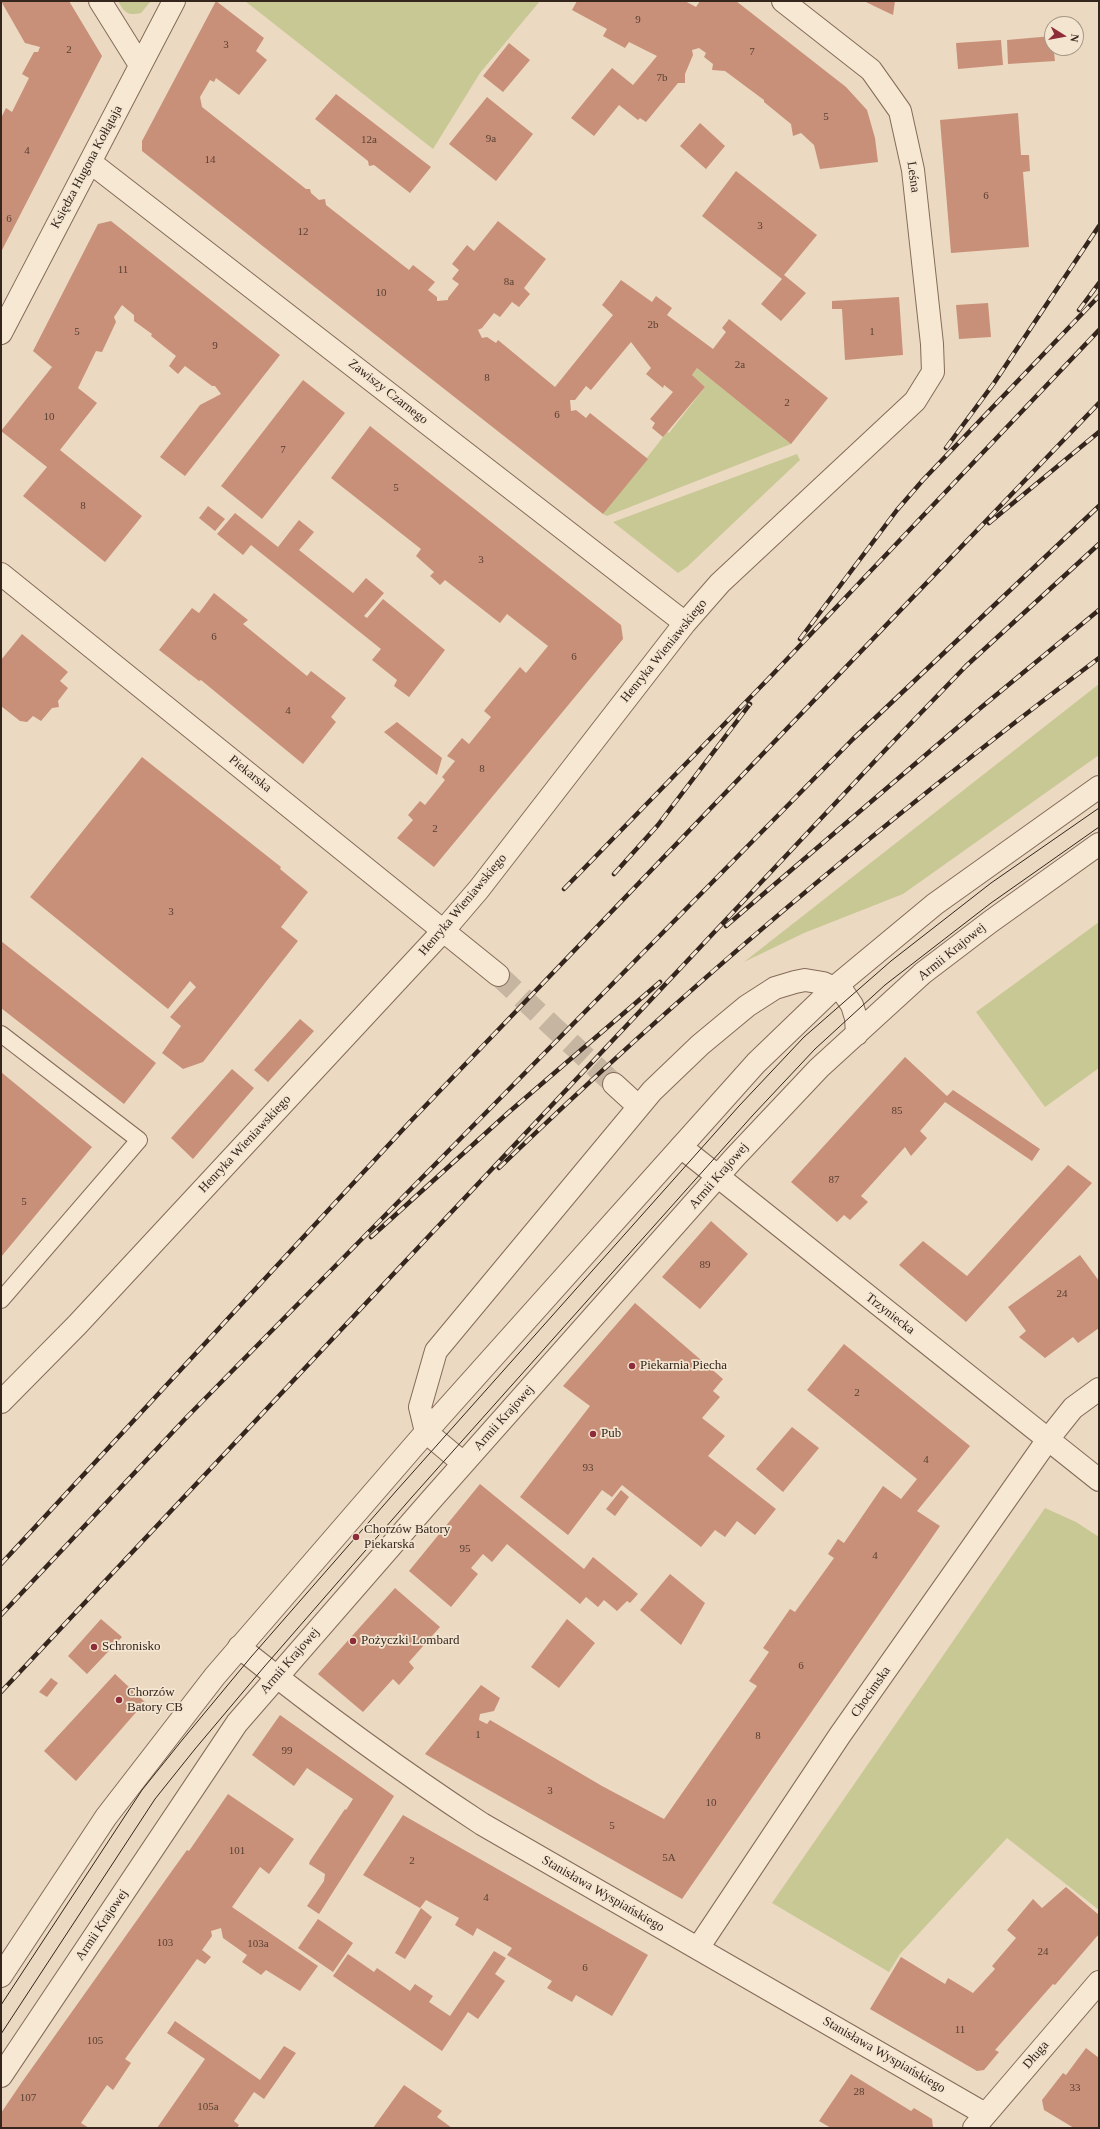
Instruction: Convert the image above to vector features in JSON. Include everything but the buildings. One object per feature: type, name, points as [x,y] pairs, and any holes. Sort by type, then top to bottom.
[{"type":"street","points":[[100,1],[140,65]]},
{"type":"street","name":"Księdza Hugona Kołłątaja","points":[[1,333],[174,1]]},
{"type":"street","name":"Leśna","points":[[782,1],[871,70],[900,111],[913,170],[934,372],[914,401]]},
{"type":"street","name":"Zawiszy Czarnego","points":[[90,162],[685,624]]},
{"type":"street","name":"Henryka Wieniawskiego","points":[[1,1402],[77,1325],[444,930],[479,889],[685,624],[720,583],[914,401]]},
{"type":"street","name":"Piekarska","points":[[1,574],[498,975]]},
{"type":"street","points":[[1,1976],[110,1811],[239,1647],[426,1432],[756,1063],[835,987],[935,904],[1099,787]]},
{"type":"street","name":"Armii Krajowej","points":[[1,2076],[237,1723],[463,1463],[779,1109],[856,1034],[948,954],[1099,844]]},
{"type":"street","points":[[463,1463],[426,1432],[420,1407],[436,1351],[638,1106],[700,1045],[747,1006],[775,988],[805,980],[835,987],[843,992],[852,1005],[856,1018],[856,1034]]},
{"type":"street","points":[[614,1084],[638,1106]]},
{"type":"street","name":"Trzyniecka","points":[[681,1147],[718,1178],[1049,1438],[1099,1480]]},
{"type":"street","name":"Chocimska","points":[[698,1948],[840,1735],[1049,1438],[1073,1408],[1099,1389]]},
{"type":"street","name":"Stanisława Wyspiańskiego","points":[[239,1647],[410,1777],[482,1824],[698,1948],[979,2121]]},
{"type":"street","name":"Długa","points":[[979,2121],[1099,1982]]},
{"type":"lane","points":[[1,1034],[139,1140],[1,1300]]},
{"type":"green space","points":[[118,1],[151,1],[141,13],[129,14]]},
{"type":"green space","points":[[245,1],[540,1],[480,73],[433,149]]},
{"type":"green space","points":[[697,368],[791,444],[607,516],[603,514],[667,432],[669,433],[705,387],[692,375]]},
{"type":"green space","points":[[797,454],[800,460],[687,567],[678,573],[613,522]]},
{"type":"green space","points":[[1099,684],[1099,755],[903,894],[804,933],[744,962]]},
{"type":"green space","points":[[1099,922],[1099,1068],[1045,1107],[976,1012]]},
{"type":"green space","points":[[1045,1508],[1076,1522],[1099,1537],[1099,1910],[1007,1838],[900,1954],[889,1972],[772,1903]]},
{"type":"tunnel","points":[[498,975],[614,1084]]},
{"type":"tram line","points":[[1,2005],[142,1790],[183,1739],[251,1657],[397,1490],[739,1106],[804,1037],[891,961],[991,883],[1099,808]]},
{"type":"tram line","points":[[1,2034],[155,1799],[195,1749],[264,1667],[412,1497],[753,1115],[815,1049],[885,985],[991,903],[1099,827]]},
{"type":"railway","points":[[946,448],[994,383],[1099,226]]},
{"type":"railway","points":[[1079,310],[1099,283]]},
{"type":"railway","points":[[800,639],[897,510],[923,480],[1099,296]]},
{"type":"railway","points":[[564,889],[773,674],[1099,330]]},
{"type":"railway","points":[[1,1564],[408,1124],[1099,403]]},
{"type":"railway","points":[[989,523],[1099,432]]},
{"type":"railway","points":[[1,1615],[185,1419],[853,739],[1099,506]]},
{"type":"railway","points":[[1,1692],[889,746],[966,666],[1099,544]]},
{"type":"railway","points":[[726,926],[978,710],[1099,610]]},
{"type":"railway","points":[[499,1168],[643,1033],[792,904],[943,779],[1099,658]]},
{"type":"railway","points":[[614,874],[658,825],[750,704]]},
{"type":"railway","points":[[371,1237],[509,1112],[660,982]]},
{"type":"place","name":"Piekarnia Piecha","points":[[632,1366]]},
{"type":"place","name":"Pub","points":[[593,1434]]},
{"type":"place","name":"Chorzów Batory Piekarska","points":[[356,1537]]},
{"type":"place","name":"Pożyczki Lombard","points":[[353,1641]]},
{"type":"place","name":"Schronisko","points":[[94,1647]]},
{"type":"place","name":"Chorzów Batory CB","points":[[119,1700]]}]
